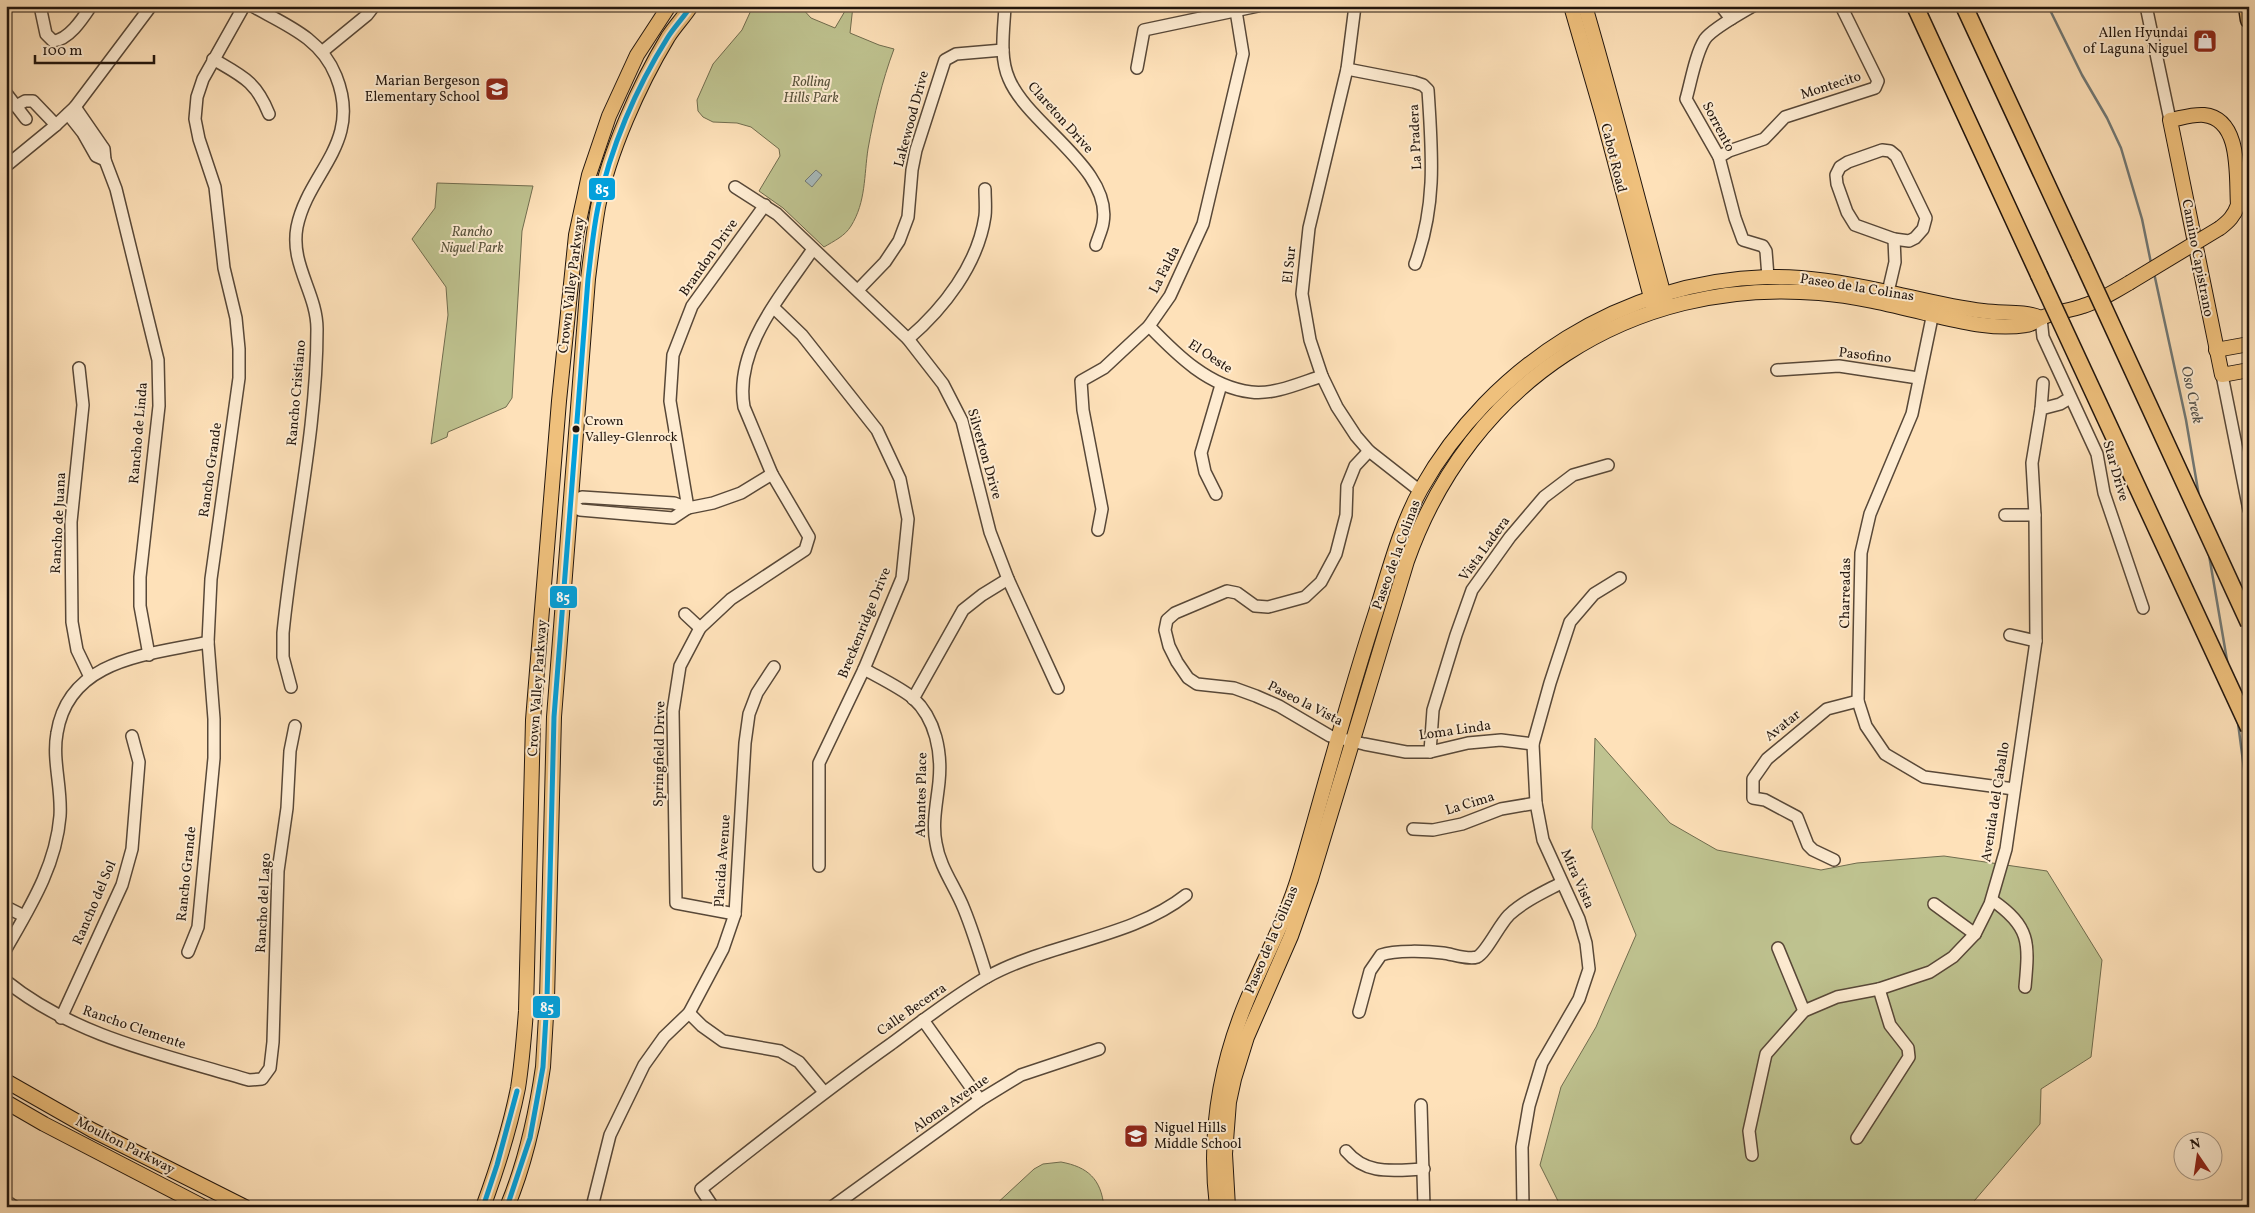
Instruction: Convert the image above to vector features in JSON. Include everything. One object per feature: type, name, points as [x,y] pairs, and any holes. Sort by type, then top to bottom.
[{"type":"highway","points":[[1915,6],[2249,728]]},
{"type":"highway","points":[[1964,6],[2249,623]]},
{"type":"highway","points":[[2247,6],[2249,20]]},
{"type":"main road","name":"Crown Valley Parkway","points":[[483,1207],[510,1121],[518,1088],[523,1048],[526,1011],[533,720],[559,401],[572,266],[581,206],[597,149],[609,116],[637,56],[669,6]]},
{"type":"main road","name":"Crown Valley Parkway","points":[[507,1207],[521,1170],[530,1136],[538,1103],[543,1067],[547,1000],[553,727],[588,279],[599,205],[616,144],[647,76],[669,36],[691,6]]},
{"type":"main road","name":"Cabot Road","points":[[1582,8],[1610,88],[1645,229],[1659,302]]},
{"type":"main road","points":[[655,27],[669,36]]},
{"type":"main road","name":"Paseo de la Colinas","points":[[1228,1207],[1225,1154],[1229,1102],[1234,1079],[1253,1020],[1288,944],[1302,907],[1345,740],[1358,667],[1400,537],[1420,491],[1462,430],[1478,411],[1512,378],[1570,335],[1614,313],[1659,302],[1758,291],[1792,291],[1834,294],[1934,309],[2028,313],[2040,318],[2083,306],[2129,283],[2220,228],[2232,218],[2238,205],[2233,138],[2225,127],[2207,115],[2197,114],[2170,120]]},
{"type":"main road","name":"Camino Capistrano","points":[[2170,120],[2222,375]]},
{"type":"main road","name":"Paseo de la Colinas","points":[[1217,1207],[1213,1167],[1214,1132],[1218,1092],[1227,1053],[1245,1004],[1271,949],[1293,895],[1407,562],[1427,513],[1449,473],[1471,440],[1501,406],[1533,378],[1590,340],[1659,302],[1694,286],[1768,277],[1820,280],[1888,292],[1934,309]]},
{"type":"main road","points":[[1834,294],[1874,296],[1888,292]]},
{"type":"main road","points":[[2216,350],[2249,344]]},
{"type":"main road","points":[[2222,375],[2249,370]]},
{"type":"main road","points":[[559,401],[566,408],[560,487],[562,497],[570,502]]},
{"type":"main road","points":[[1427,513],[1421,507],[1423,501],[1420,491],[1429,487],[1436,478],[1449,473]]},
{"type":"main road","points":[[549,541],[556,536],[561,506],[570,502]]},
{"type":"main road","name":"Moulton Parkway","points":[[6,1081],[92,1130],[245,1207]]},
{"type":"main road","name":"Moulton Parkway","points":[[6,1102],[44,1124],[204,1207]]},
{"type":"street","points":[[40,6],[46,34],[53,41],[62,38],[89,7]]},
{"type":"street","points":[[6,166],[72,110],[151,6]]},
{"type":"street","name":"Rancho Grande","points":[[188,952],[198,927],[214,758],[214,719],[208,642],[211,580],[239,378],[236,318],[224,268],[214,187],[199,139],[196,119],[200,88],[213,59],[244,6]]},
{"type":"street","name":"Rancho Cristiano","points":[[252,6],[303,34],[323,51],[337,77],[342,99],[343,124],[335,149],[304,206],[297,228],[296,254],[302,277],[313,299],[317,328],[314,398],[283,632],[283,657],[291,687]]},
{"type":"street","points":[[323,51],[367,15],[374,6]]},
{"type":"street","name":"Clareton Drive","points":[[1004,6],[1003,50],[1008,78],[1025,105],[1080,162],[1097,188],[1102,205],[1103,222],[1096,245]]},
{"type":"street","points":[[1137,68],[1144,30],[1258,6]]},
{"type":"street","name":"El Sur","points":[[1355,6],[1347,69],[1309,228],[1302,294],[1310,340],[1322,376],[1337,407],[1356,436],[1369,451],[1420,491]]},
{"type":"street","points":[[1721,6],[1731,19]]},
{"type":"street","name":"Sorrento","points":[[1753,6],[1731,19],[1705,39],[1694,68],[1686,99],[1719,157],[1735,218],[1743,240],[1763,246],[1766,251],[1768,277]]},
{"type":"street","name":"Montecito","points":[[1719,157],[1728,151],[1764,139],[1785,117],[1875,88],[1878,80],[1841,6]]},
{"type":"street","name":"Camino Capistrano","points":[[2146,6],[2170,120]]},
{"type":"street","name":"La Falda","points":[[1098,530],[1102,509],[1082,410],[1081,381],[1104,368],[1148,326],[1170,296],[1203,224],[1242,54],[1236,11]]},
{"type":"street","name":"Lakewood Drive","points":[[858,290],[885,262],[902,233],[908,217],[912,170],[916,150],[945,60],[956,54],[1003,50]]},
{"type":"street","points":[[213,59],[253,85],[262,97],[269,114]]},
{"type":"street","name":"La Pradera","points":[[1347,69],[1414,82],[1428,90],[1433,176],[1428,221],[1415,264]]},
{"type":"street","points":[[6,93],[26,119]]},
{"type":"street","points":[[16,106],[25,101],[33,101],[56,125]]},
{"type":"street","name":"Rancho de Linda","points":[[72,110],[104,148],[105,160],[116,189],[158,360],[159,406],[140,577],[140,606],[149,655]]},
{"type":"street","points":[[1895,262],[1909,241],[1915,238],[1923,229],[1926,218],[1896,156],[1890,151],[1882,150],[1843,164],[1838,170],[1837,180],[1850,219],[1855,225],[1894,239],[1909,241]]},
{"type":"street","name":"Silverton Drive","points":[[735,187],[777,214],[858,290],[908,339],[943,384],[962,421],[990,532],[1008,579],[1058,688]]},
{"type":"street","points":[[908,339],[930,320],[948,298],[970,261],[980,238],[985,216],[985,189]]},
{"type":"street","name":"Brandon Drive","points":[[688,508],[670,400],[673,355],[692,306],[765,205]]},
{"type":"street","points":[[1888,292],[1895,262],[1894,239]]},
{"type":"street","name":"Springfield Drive","points":[[735,914],[676,903],[673,711],[680,666],[700,628],[732,600],[805,550],[809,537],[772,474],[744,408],[743,398],[746,366],[752,346],[774,308],[813,249]]},
{"type":"street","name":"Breckenridge Drive","points":[[774,308],[802,335],[877,430],[900,479],[908,519],[902,578],[864,669],[819,763],[818,866]]},
{"type":"street","name":"Charreadas","points":[[1934,309],[1918,378],[1912,414],[1870,514],[1861,553],[1858,701],[1866,726],[1885,754],[1924,777],[2014,789]]},
{"type":"street","name":"Star Drive","points":[[2040,318],[2043,337],[2097,454],[2104,493],[2143,608]]},
{"type":"street","name":"El Oeste","points":[[1148,326],[1174,351],[1221,385],[1252,392],[1285,388],[1322,376]]},
{"type":"street","name":"Pasofino","points":[[1777,370],[1839,366],[1918,378]]},
{"type":"street","name":"Rancho de Juana","points":[[79,368],[83,405],[71,522],[72,622],[77,650],[90,677]]},
{"type":"street","name":"Camino Capistrano","points":[[2222,375],[2249,510]]},
{"type":"street","name":"Avenida del Caballo","points":[[1752,1155],[1749,1131],[1766,1054],[1804,1011],[1837,997],[1879,988],[1930,972],[1953,957],[1975,934],[1992,900],[2006,849],[2036,641],[2036,516],[2032,463],[2041,409],[2043,383]]},
{"type":"street","points":[[1216,494],[1205,472],[1201,454],[1221,385]]},
{"type":"street","points":[[2041,409],[2060,404],[2070,398]]},
{"type":"street","name":"Paseo la Vista","points":[[1345,740],[1330,736],[1279,706],[1256,696],[1234,688],[1197,684],[1192,681],[1177,662],[1166,638],[1165,624],[1175,613],[1227,591],[1237,593],[1255,606],[1268,607],[1305,597],[1321,582],[1336,554],[1346,516],[1347,486],[1355,466],[1369,451]]},
{"type":"street","name":"Vista Ladera","points":[[1430,752],[1433,710],[1472,590],[1510,537],[1544,497],[1573,475],[1608,465]]},
{"type":"street","points":[[688,508],[674,503],[582,497],[570,502],[580,510],[673,518],[688,508],[713,503],[741,493],[772,474]]},
{"type":"street","points":[[646,517],[647,501]]},
{"type":"street","points":[[2005,515],[2036,516]]},
{"type":"street","name":"Mira Vista","points":[[1523,1207],[1522,1147],[1529,1106],[1542,1063],[1579,999],[1590,969],[1586,943],[1579,920],[1543,840],[1536,803],[1533,744],[1570,622],[1594,594],[1620,578]]},
{"type":"street","points":[[913,699],[963,610],[982,594],[1008,579]]},
{"type":"street","points":[[685,614],[700,628]]},
{"type":"street","points":[[2010,635],[2036,641]]},
{"type":"street","points":[[6,949],[38,894],[56,843],[60,817],[60,791],[56,749],[57,732],[69,700],[90,677],[104,667],[208,642]]},
{"type":"street","name":"Placida Avenue","points":[[592,1207],[610,1135],[644,1065],[664,1037],[689,1013],[723,949],[735,914],[745,743],[749,714],[757,693],[774,668]]},
{"type":"street","name":"Abantes Place","points":[[864,669],[913,699],[929,720],[936,736],[939,750],[936,843],[943,869],[964,907],[988,977]]},
{"type":"street","name":"Avatar","points":[[1834,860],[1813,850],[1808,845],[1797,817],[1765,800],[1753,798],[1754,779],[1767,759],[1827,709],[1858,701]]},
{"type":"street","name":"Rancho del Lago","points":[[262,1079],[270,1068],[273,1042],[278,871],[287,808],[290,751],[295,726]]},
{"type":"street","name":"Rancho del Sol","points":[[62,1018],[122,885],[128,866],[132,849],[139,762],[132,736]]},
{"type":"street","name":"Loma Linda","points":[[1345,740],[1406,752],[1430,752],[1468,742],[1501,740],[1533,744]]},
{"type":"street","name":"La Cima","points":[[1412,829],[1433,830],[1462,824],[1501,809],[1536,803]]},
{"type":"street","points":[[1359,1012],[1370,971],[1381,955],[1396,952],[1440,952],[1473,958],[1482,955],[1495,932],[1509,914],[1561,883]]},
{"type":"street","name":"Calle Becerra","points":[[713,1207],[701,1189],[824,1092],[923,1020],[988,977],[1024,961],[1144,920],[1173,905],[1186,895]]},
{"type":"street","points":[[1992,900],[2004,908],[2024,933],[2028,950],[2025,987]]},
{"type":"street","points":[[1934,904],[1975,934]]},
{"type":"street","points":[[6,907],[24,916]]},
{"type":"street","points":[[1778,948],[1804,1011]]},
{"type":"street","name":"Rancho Clemente","points":[[6,981],[26,997],[62,1018],[91,1031],[249,1080],[262,1079]]},
{"type":"street","points":[[1856,1138],[1909,1057],[1908,1048],[1890,1025],[1879,988]]},
{"type":"street","points":[[689,1013],[702,1026],[723,1041],[780,1051],[799,1062],[824,1092]]},
{"type":"street","points":[[923,1020],[980,1100]]},
{"type":"street","name":"Aloma Avenue","points":[[832,1207],[980,1100],[1021,1075],[1099,1050]]},
{"type":"street","points":[[1421,1105],[1424,1207]]},
{"type":"street","points":[[1346,1150],[1356,1162],[1378,1170],[1424,1169]]},
{"type":"green space","name":"Rolling Hills Park","points":[[753,6],[800,6],[811,18],[835,28],[848,6],[853,6],[850,33],[894,49],[882,86],[873,124],[864,188],[856,217],[846,233],[824,247],[783,208],[759,191],[780,156],[779,149],[751,127],[737,123],[713,122],[703,117],[698,111],[697,100],[713,64],[742,30]]},
{"type":"green space","name":"Rancho Niguel Park","points":[[437,183],[533,186],[522,231],[512,398],[506,407],[448,432],[447,437],[431,444],[448,315],[446,287],[412,239],[435,208]]},
{"type":"green space","points":[[1595,738],[1670,823],[1717,850],[1821,870],[1857,863],[1944,856],[2047,871],[2102,960],[2091,1057],[2041,1089],[2040,1124],[1969,1207],[1561,1207],[1540,1165],[1561,1087],[1596,1027],[1636,935],[1592,828]]},
{"type":"green space","points":[[1061,1162],[1079,1167],[1092,1176],[1100,1189],[1104,1207],[993,1207],[1034,1169],[1043,1164]]},
{"type":"shaded area","points":[[816,170],[822,175],[812,187],[805,181]]},
{"type":"waterway","name":"Oso Creek","points":[[2048,6],[2121,148],[2142,219],[2151,263]]},
{"type":"waterway","name":"Oso Creek","points":[[2154,273],[2186,420],[2199,496]]},
{"type":"waterway","name":"Oso Creek","points":[[2209,555],[2228,666]]},
{"type":"waterway","name":"Oso Creek","points":[[2238,723],[2249,807]]},
{"type":"transit line","name":"85","points":[[507,1207],[530,1138],[543,1067],[547,999],[554,717],[588,279],[595,225],[603,185],[617,141],[635,98],[656,57],[691,6]]},
{"type":"transit line","name":"85","points":[[483,1207],[497,1165],[517,1091]]},
{"type":"place","name":"Allen Hyundai of Laguna Niguel","points":[[2205,41]]},
{"type":"place","name":"Marian Bergeson Elementary School","points":[[497,89]]},
{"type":"place","name":"Crown Valley-Glenrock","points":[[576,429]]},
{"type":"place","name":"Niguel Hills Middle School","points":[[1136,1136]]}]
